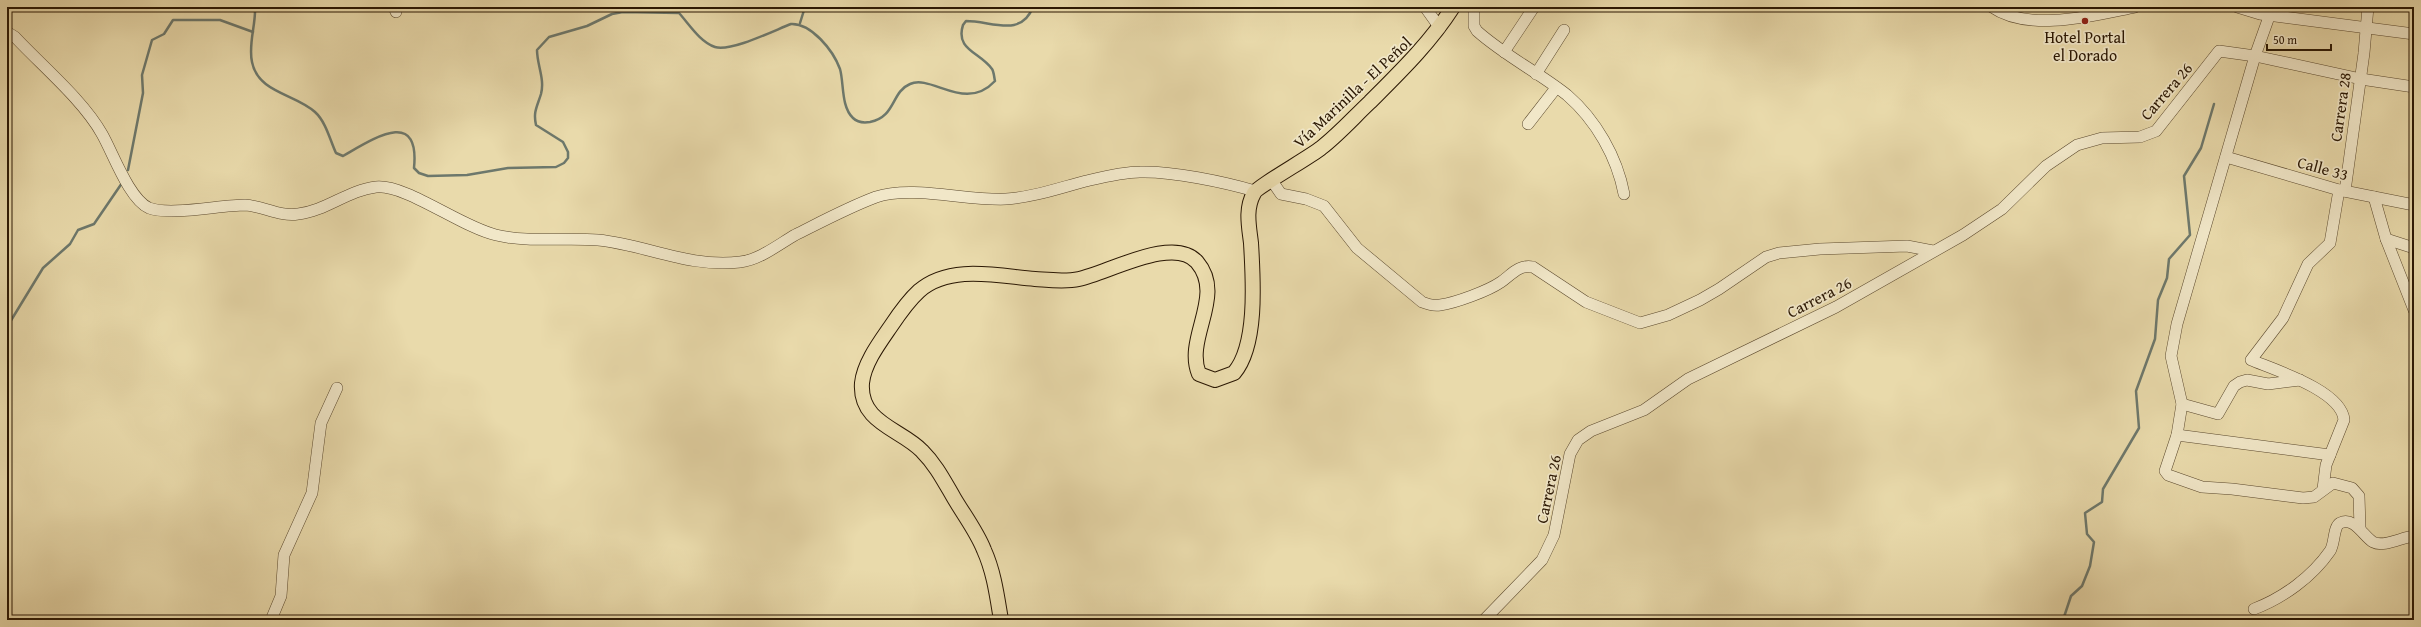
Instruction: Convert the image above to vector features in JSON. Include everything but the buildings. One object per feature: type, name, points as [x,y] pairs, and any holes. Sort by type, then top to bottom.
[{"type":"main road","name":"Vía Marinilla - El Peñol","points":[[1255,191],[1299,164],[1328,142],[1403,69],[1440,28],[1453,7]]},
{"type":"main road","points":[[1001,620],[995,582],[984,549],[942,477],[916,446],[883,426],[872,414],[864,398],[862,386],[865,371],[884,336],[919,291],[952,276],[973,273],[1065,281],[1097,274],[1150,256],[1176,253],[1189,255],[1197,261],[1203,271],[1207,285],[1208,299],[1198,335],[1194,361],[1199,374],[1215,380],[1226,377],[1239,367],[1246,351],[1250,331],[1253,276],[1248,217],[1250,201],[1255,191]]},
{"type":"street","points":[[1425,7],[1440,28]]},
{"type":"street","points":[[1474,7],[1474,26],[1477,31],[1572,100],[1606,143],[1620,172],[1624,194]]},
{"type":"street","points":[[1504,52],[1534,7]]},
{"type":"street","points":[[1992,7],[2011,11],[2032,19],[2078,19],[2135,7]]},
{"type":"street","points":[[2237,7],[2260,14],[2273,11],[2414,34]]},
{"type":"street","name":"Carrera 28","points":[[2301,380],[2251,360],[2283,318],[2308,264],[2330,243],[2342,191],[2360,79],[2368,7]]},
{"type":"street","points":[[2273,11],[2255,56],[2177,324],[2171,356],[2182,404],[2177,435],[2165,471],[2168,475],[2191,484],[2311,499],[2333,483],[2356,490],[2360,496],[2360,528]]},
{"type":"street","points":[[1536,74],[1564,30]]},
{"type":"street","points":[[7,32],[15,37],[88,113],[100,130],[136,197],[152,209],[177,211],[244,205],[257,206],[282,214],[297,215],[319,210],[343,196],[376,187],[404,193],[468,226],[495,235],[511,238],[601,240],[689,261],[741,262],[754,258],[799,233],[879,196],[910,194],[1007,199],[1030,196],[1087,181],[1140,172],[1232,184],[1255,191]]},
{"type":"street","name":"Carrera 26","points":[[1484,620],[1542,560],[1554,535],[1570,454],[1578,440],[1591,431],[1644,410],[1688,379],[1836,307],[1963,235],[2002,209],[2046,166],[2072,148],[2102,138],[2131,139],[2156,131],[2219,51],[2255,56]]},
{"type":"street","points":[[2255,56],[2360,79],[2414,87]]},
{"type":"street","points":[[1528,124],[1556,88]]},
{"type":"street","name":"Calle 33","points":[[2226,157],[2342,191],[2414,205]]},
{"type":"street","points":[[1272,180],[1281,194],[1306,199],[1324,206],[1357,248],[1422,302],[1430,305],[1440,305],[1491,287],[1520,268],[1527,266],[1586,302],[1635,323],[1646,322],[1700,300],[1720,289],[1761,260],[1779,253],[1906,246],[1933,251]]},
{"type":"street","points":[[2374,197],[2386,239],[2414,310]]},
{"type":"street","points":[[2386,239],[2414,248]]},
{"type":"street","points":[[2182,404],[2218,414],[2234,386],[2240,382],[2247,380],[2268,384],[2301,380],[2337,403],[2343,412],[2344,420],[2330,455],[2323,489]]},
{"type":"street","points":[[271,620],[281,596],[284,555],[312,493],[321,423],[337,388]]},
{"type":"street","points":[[2177,435],[2330,455]]},
{"type":"street","points":[[2254,609],[2270,603],[2312,573],[2331,550],[2337,526],[2340,523],[2346,522],[2360,528],[2373,542],[2382,543],[2414,536]]},
{"type":"waterway","points":[[255,7],[251,55],[256,72],[270,87],[307,106],[319,116],[325,126],[336,153],[343,156],[380,136],[392,133],[402,133],[410,138],[414,149],[414,168],[419,173],[428,176],[467,175],[508,168],[556,167],[564,163],[568,158],[568,152],[563,142],[536,125],[535,113],[542,88],[537,50],[549,37],[587,26],[612,14],[623,12],[679,13],[704,41],[715,47],[722,48],[742,44],[791,24],[799,25],[806,28],[820,39],[827,46],[837,62],[840,69],[846,108],[849,113],[857,121],[870,122],[885,115],[899,93],[910,84],[919,82],[950,91],[972,94],[984,90],[995,81],[993,72],[987,63],[965,45],[962,40],[961,33],[963,25],[966,21],[1005,26],[1013,25],[1028,17],[1033,7]]},
{"type":"waterway","points":[[800,23],[805,7]]},
{"type":"waterway","points":[[128,170],[143,93],[142,75],[152,40],[164,34],[173,20],[220,20],[253,32]]},
{"type":"waterway","points":[[2063,620],[2071,596],[2082,586],[2090,566],[2094,542],[2087,534],[2085,513],[2102,502],[2103,489],[2139,428],[2136,391],[2155,339],[2158,300],[2167,278],[2169,259],[2190,235],[2184,176],[2201,148],[2214,104]]},
{"type":"waterway","points":[[7,327],[43,268],[70,244],[78,230],[94,224],[122,183]]},
{"type":"place","name":"Hotel Portal el Dorado","points":[[2085,21]]}]
